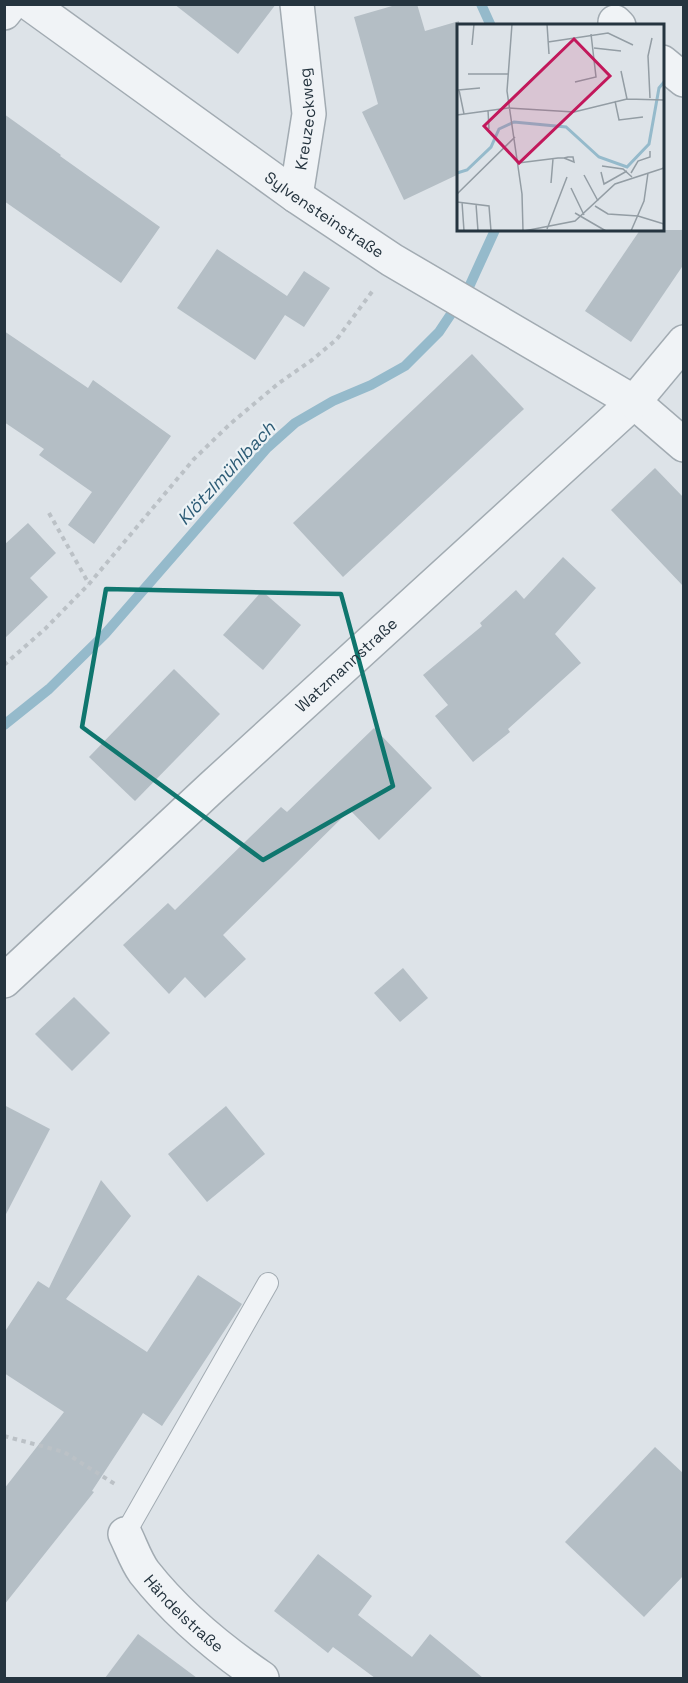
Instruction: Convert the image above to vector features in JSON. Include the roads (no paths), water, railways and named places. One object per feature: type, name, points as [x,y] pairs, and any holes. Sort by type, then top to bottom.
[{"type":"street","points":[[4,13],[11,4]]},
{"type":"street","name":"Sylvensteinstraße","points":[[30,4],[296,196],[392,260],[633,402],[684,445]]},
{"type":"street","name":"Kreuzeckweg","points":[[296,196],[309,114],[297,4]]},
{"type":"street","points":[[664,63],[684,80]]},
{"type":"street","name":"Watzmannstraße","points":[[4,981],[212,787],[633,402],[684,342]]},
{"type":"street","name":"Händelstraße","points":[[125,1534],[143,1570],[192,1624],[244,1674]]},
{"type":"lane","points":[[125,1534],[268,1283]]},
{"type":"waterway","name":"Klötzlmühlbach","points":[[481,4],[490,24]]},
{"type":"waterway","name":"Klötzlmühlbach","points":[[4,725],[49,689],[105,634],[267,448],[295,423],[333,401],[371,385],[405,366],[439,332],[469,287],[495,231]]}]
